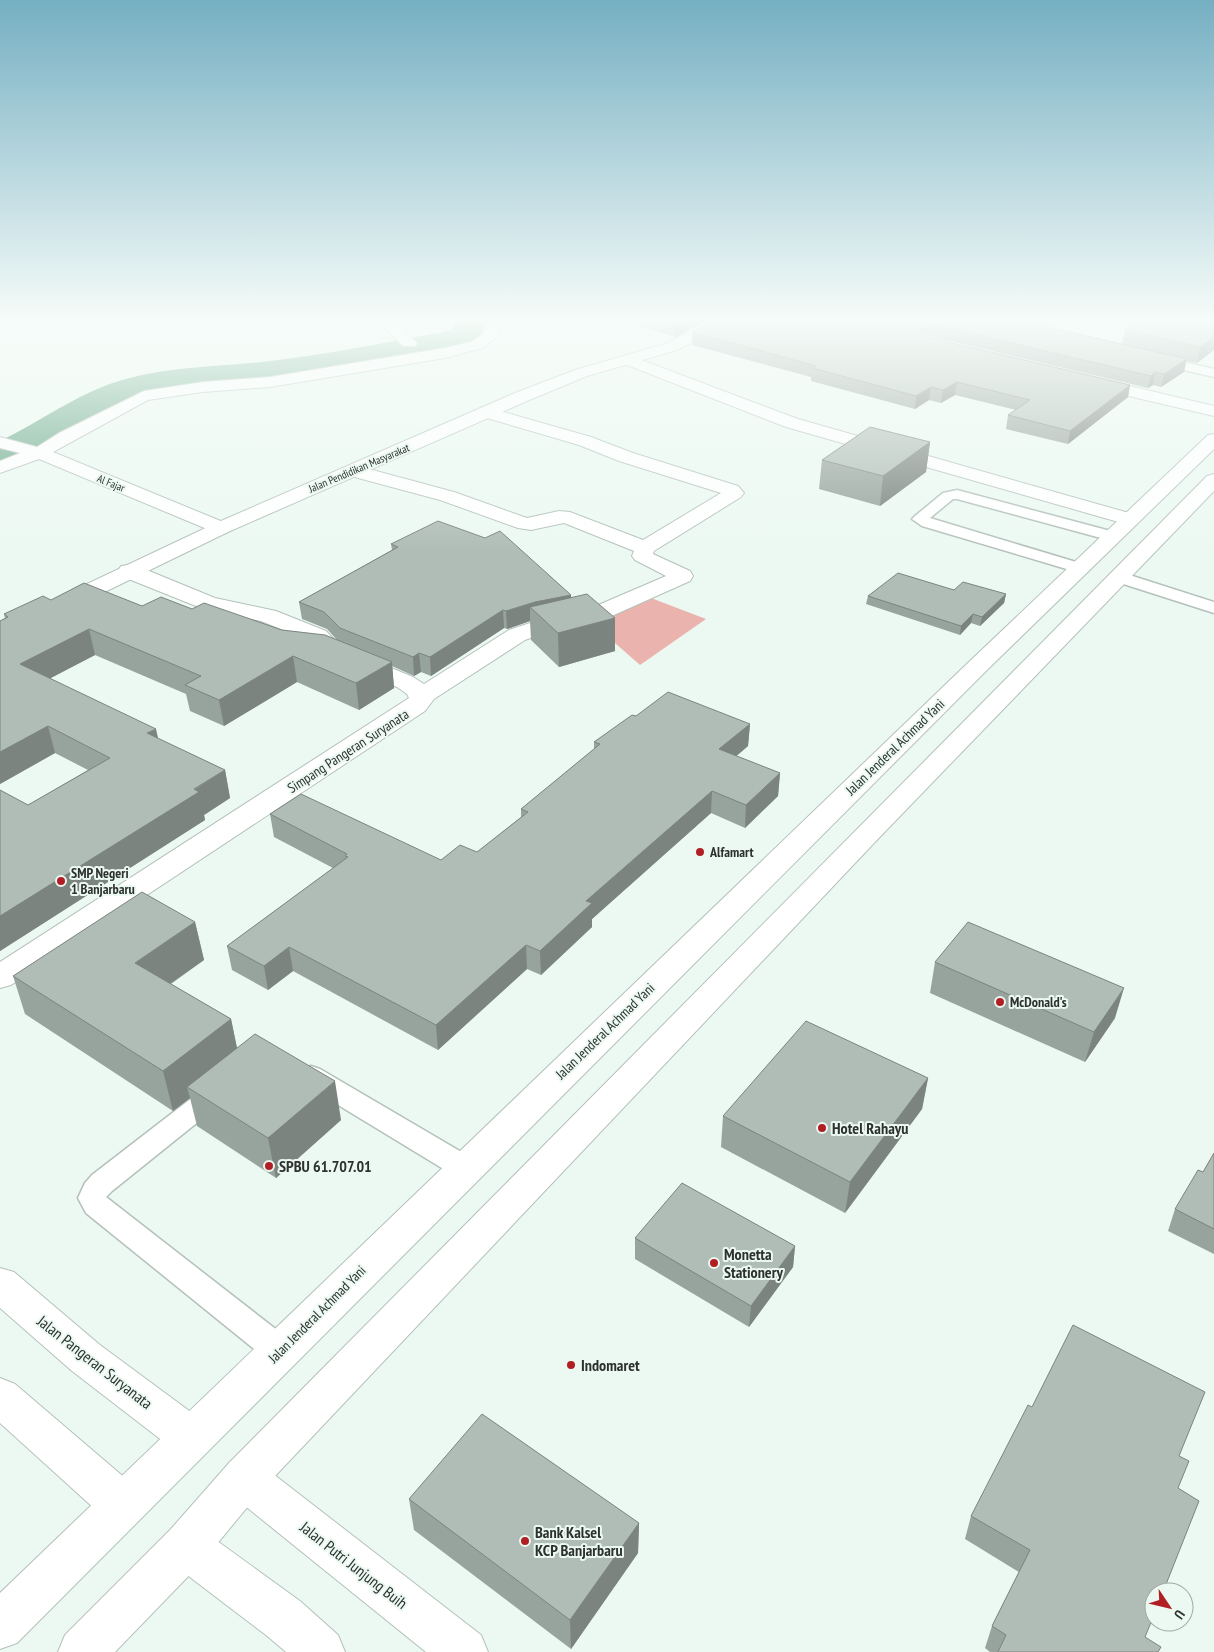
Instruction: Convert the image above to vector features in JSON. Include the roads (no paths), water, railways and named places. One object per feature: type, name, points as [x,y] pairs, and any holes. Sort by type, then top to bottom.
[{"type":"main road","points":[[0,467],[37,453],[142,397]]},
{"type":"main road","name":"Jalan Pendidikan Masyarakat","points":[[0,634],[221,528],[522,397]]},
{"type":"main road","points":[[725,397],[792,423],[1120,528]]},
{"type":"main road","points":[[1155,397],[1214,411]]},
{"type":"main road","points":[[354,471],[447,496],[525,524],[533,524],[564,516],[645,548],[734,493],[731,490],[626,457],[585,441],[486,412]]},
{"type":"main road","name":"Jalan Jenderal Achmad Yani","points":[[0,1626],[979,665],[1214,439]]},
{"type":"main road","name":"Al Fajar","points":[[2,443],[37,453],[221,528]]},
{"type":"main road","points":[[82,1652],[186,1546],[244,1478],[865,836],[1214,480]]},
{"type":"main road","name":"Simpang Pangeran Suryanata","points":[[0,977],[416,706],[422,696],[517,635],[536,628],[588,618],[682,576],[642,556],[645,548]]},
{"type":"main road","points":[[129,572],[209,603],[268,616],[318,636],[333,652]]},
{"type":"main road","points":[[209,603],[244,629],[260,636]]},
{"type":"main road","points":[[294,649],[333,652],[405,682],[416,689],[422,696]]},
{"type":"main road","points":[[979,665],[1020,677]]},
{"type":"main road","points":[[822,819],[865,836]]},
{"type":"main road","name":"Jalan Pangeran Suryanata","points":[[0,1284],[86,1358],[192,1438]]},
{"type":"main road","points":[[0,1397],[123,1505]]},
{"type":"main road","name":"Jalan Putri Junjung Buih","points":[[244,1478],[464,1652]]},
{"type":"main road","points":[[186,1546],[283,1618],[322,1652]]},
{"type":"lane","points":[[1080,568],[936,526],[920,519],[948,496],[956,494],[1120,528]]},
{"type":"lane","points":[[1120,576],[1214,608]]},
{"type":"lane","points":[[288,1063],[465,1168]]},
{"type":"lane","points":[[231,1081],[102,1184],[94,1191],[92,1198],[96,1205],[280,1351]]},
{"type":"waterway","points":[[0,457],[17,450],[113,397]]},
{"type":"place","name":"Alfamart","points":[[700,852]]},
{"type":"place","name":"SMP Negeri 1 Banjarbaru","points":[[61,881]]},
{"type":"place","name":"McDonald's","points":[[1000,1002]]},
{"type":"place","name":"Hotel Rahayu","points":[[822,1128]]},
{"type":"place","name":"SPBU 61.707.01","points":[[269,1166]]},
{"type":"place","name":"Monetta Stationery","points":[[714,1263]]},
{"type":"place","name":"Indomaret","points":[[571,1365]]},
{"type":"place","name":"Bank Kalsel KCP Banjarbaru","points":[[525,1541]]}]
